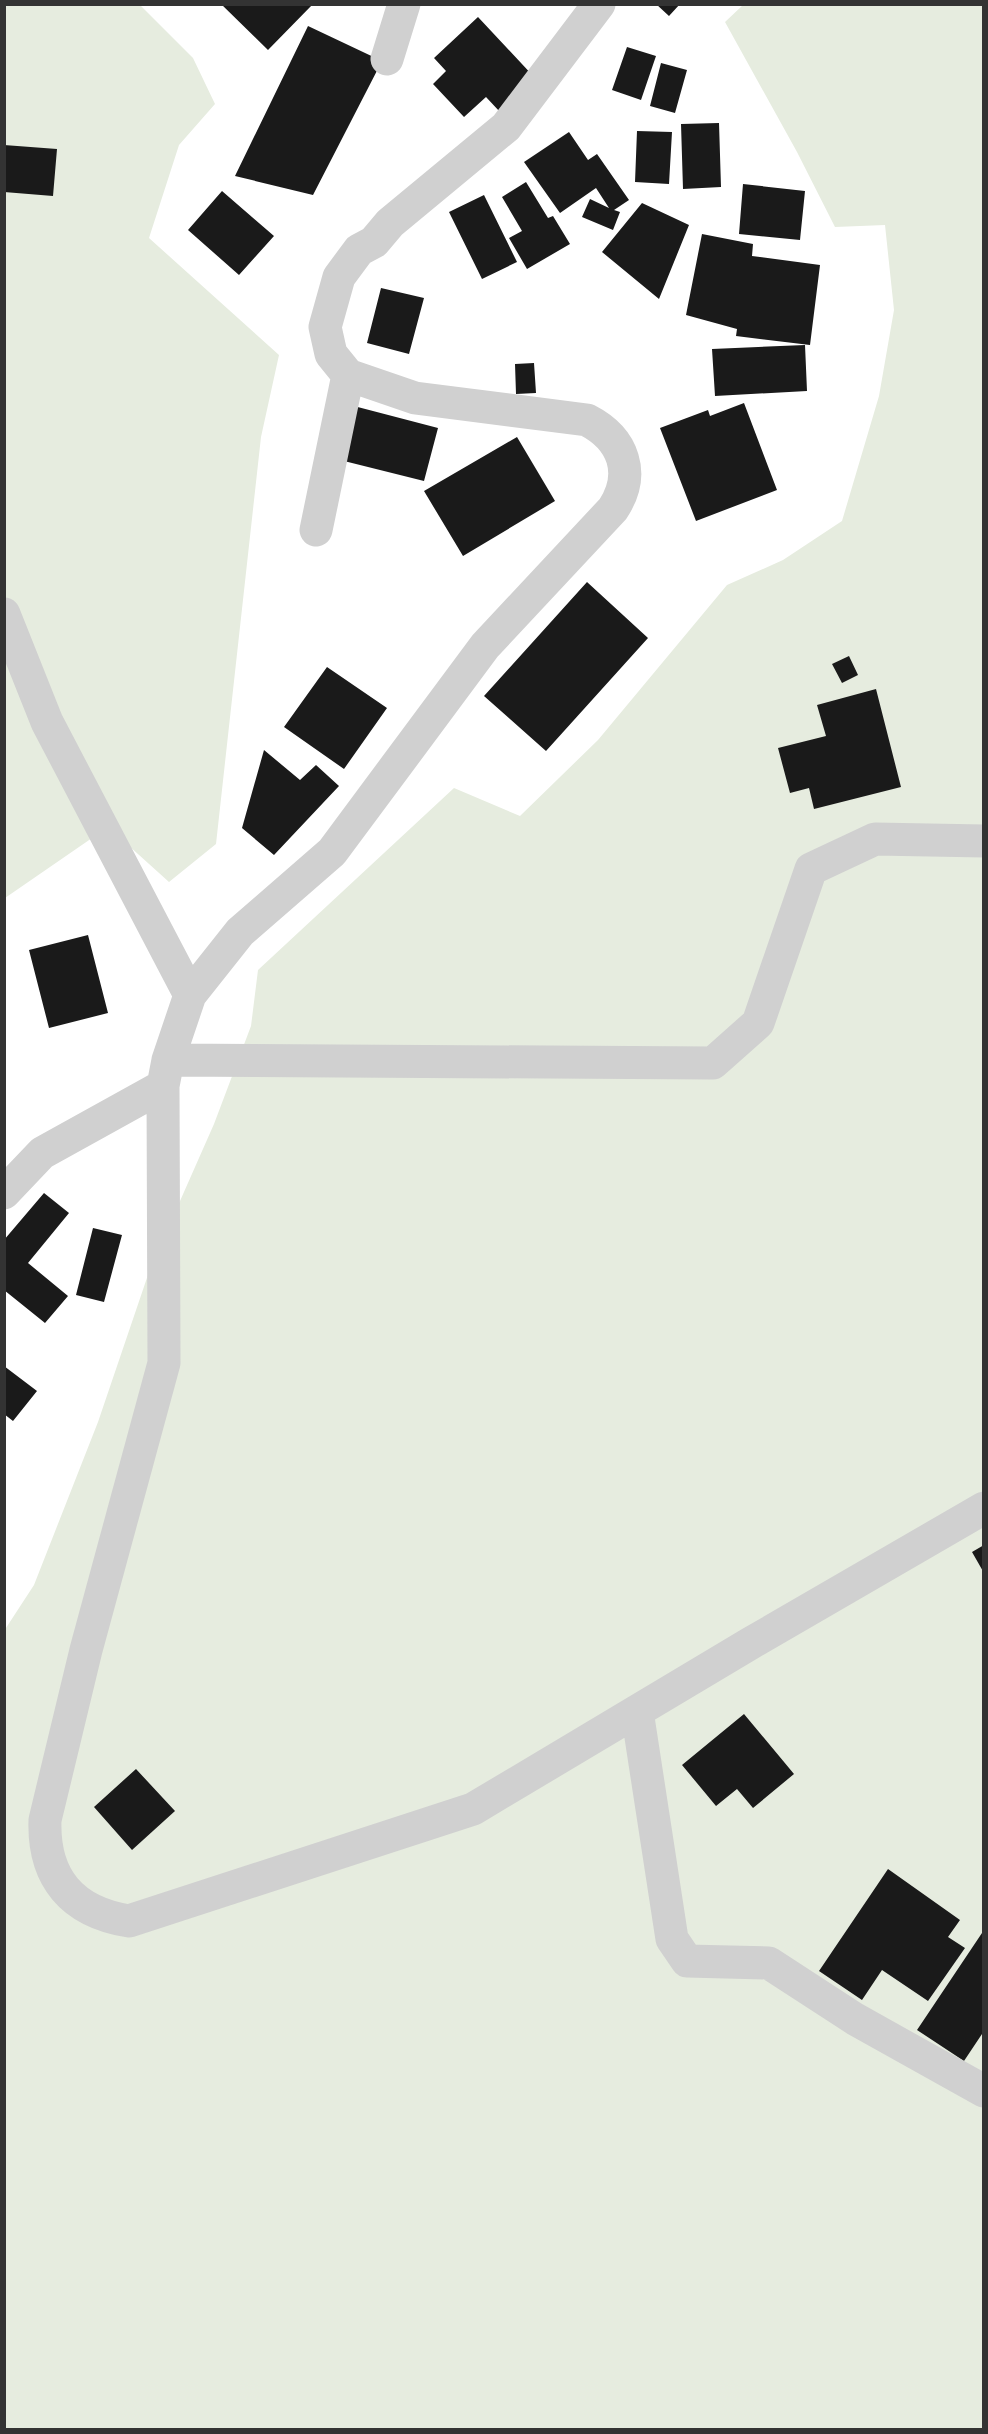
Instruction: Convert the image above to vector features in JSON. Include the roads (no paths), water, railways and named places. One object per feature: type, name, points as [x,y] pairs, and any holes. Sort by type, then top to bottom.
[{"type":"street","points":[[387,59],[404,4]]},
{"type":"street","points":[[599,4],[507,127],[390,223],[374,242],[359,250],[339,277],[325,327],[331,354],[348,375],[415,398],[587,420],[599,426],[618,446],[626,472],[624,485],[621,498],[613,509],[485,646],[332,852],[240,932],[189,995],[165,1073],[164,1363],[86,1650],[45,1820],[44,1841],[49,1862],[58,1881],[71,1897],[88,1909],[108,1918],[129,1921],[473,1809],[984,1508]]},
{"type":"street","points":[[316,530],[348,375]]},
{"type":"street","points":[[4,614],[47,722],[189,995]]},
{"type":"street","points":[[4,1193],[42,1153],[165,1073],[713,1063],[758,1023],[811,870],[875,838],[984,841]]},
{"type":"street","points":[[638,1711],[672,1939],[687,1961],[769,1963],[855,2019],[984,2091]]}]
